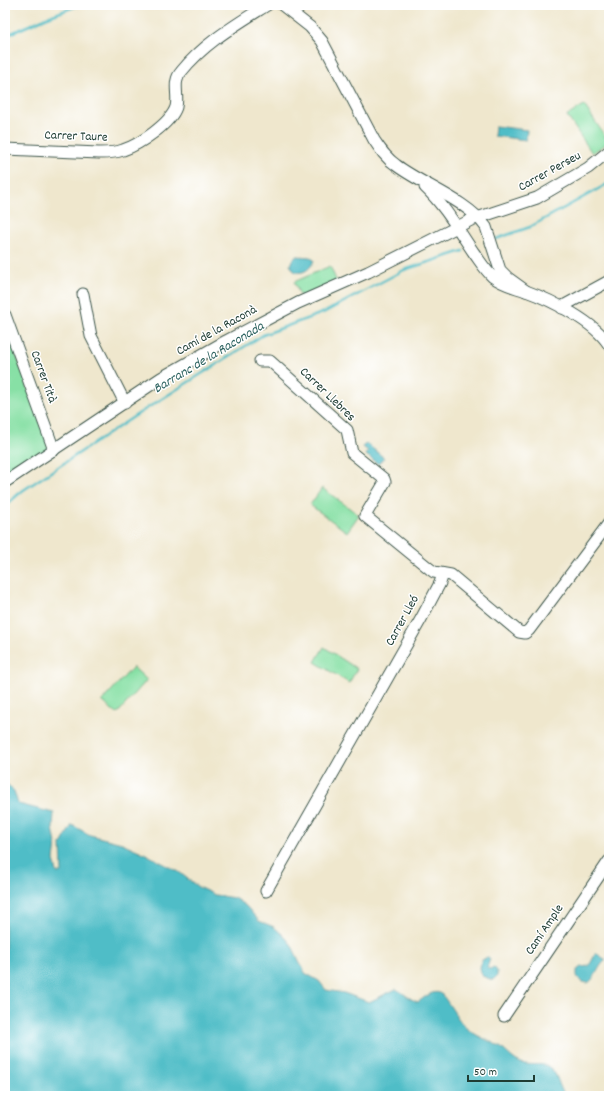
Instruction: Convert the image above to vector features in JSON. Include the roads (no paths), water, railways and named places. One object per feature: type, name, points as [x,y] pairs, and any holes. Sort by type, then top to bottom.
[{"type":"street","name":"Carrer Taure","points":[[5,149],[99,153],[114,152],[135,145],[162,125],[172,114],[176,105],[177,80],[182,70],[223,33],[267,5]]},
{"type":"street","points":[[282,5],[305,22],[322,41],[374,140],[390,160],[423,186],[445,210],[493,277],[562,308],[598,330],[609,345]]},
{"type":"street","name":"Carrer Perseu","points":[[456,227],[477,217],[537,198],[588,168],[609,150]]},
{"type":"street","points":[[414,178],[424,181],[477,217],[486,227],[500,270],[526,291]]},
{"type":"street","name":"Camí de la Raconà","points":[[5,482],[171,372],[298,303],[368,272],[456,227]]},
{"type":"street","points":[[562,308],[565,304],[609,281]]},
{"type":"street","points":[[83,294],[90,336],[125,403]]},
{"type":"street","name":"Carrer Tità","points":[[5,315],[54,450]]},
{"type":"street","name":"Carrer Llebres","points":[[260,361],[270,361],[347,430],[352,453],[384,479],[385,482],[364,516],[430,569],[443,574]]},
{"type":"street","points":[[443,574],[450,575],[516,630],[525,633],[529,630],[609,523]]},
{"type":"street","name":"Carrer Lleó","points":[[266,891],[386,682],[440,583],[443,574]]},
{"type":"street","name":"Camí Ample","points":[[504,1016],[609,861]]},
{"type":"water","points":[[495,126],[527,130],[526,140],[494,136]]},
{"type":"water","points":[[297,256],[310,257],[314,260],[307,270],[295,272],[290,265],[292,260]]},
{"type":"water","points":[[366,443],[384,458],[378,464],[365,454],[368,451],[363,447]]},
{"type":"water","points":[[5,782],[14,791],[18,804],[54,813],[53,828],[56,844],[54,860],[57,873],[62,873],[61,844],[72,825],[90,835],[122,843],[179,872],[198,887],[215,895],[234,898],[246,906],[259,921],[274,927],[283,935],[291,944],[305,973],[319,981],[326,990],[344,993],[369,1002],[396,989],[418,1002],[431,993],[440,993],[462,1024],[469,1030],[500,1047],[519,1062],[549,1067],[555,1073],[561,1089],[566,1096],[5,1096]]},
{"type":"water","points":[[596,953],[606,960],[591,981],[588,983],[583,982],[577,977],[577,970],[581,967],[589,966]]},
{"type":"water","points":[[487,957],[490,959],[487,968],[490,969],[494,967],[497,971],[497,976],[493,980],[482,976],[480,969],[481,961]]},
{"type":"waterway","points":[[5,36],[79,5]]},
{"type":"waterway","name":"Barranc de la Raconada","points":[[496,239],[530,227],[609,183]]},
{"type":"waterway","name":"Barranc de la Raconada","points":[[5,506],[22,491],[138,414],[263,335],[325,312],[404,270],[463,251]]}]
